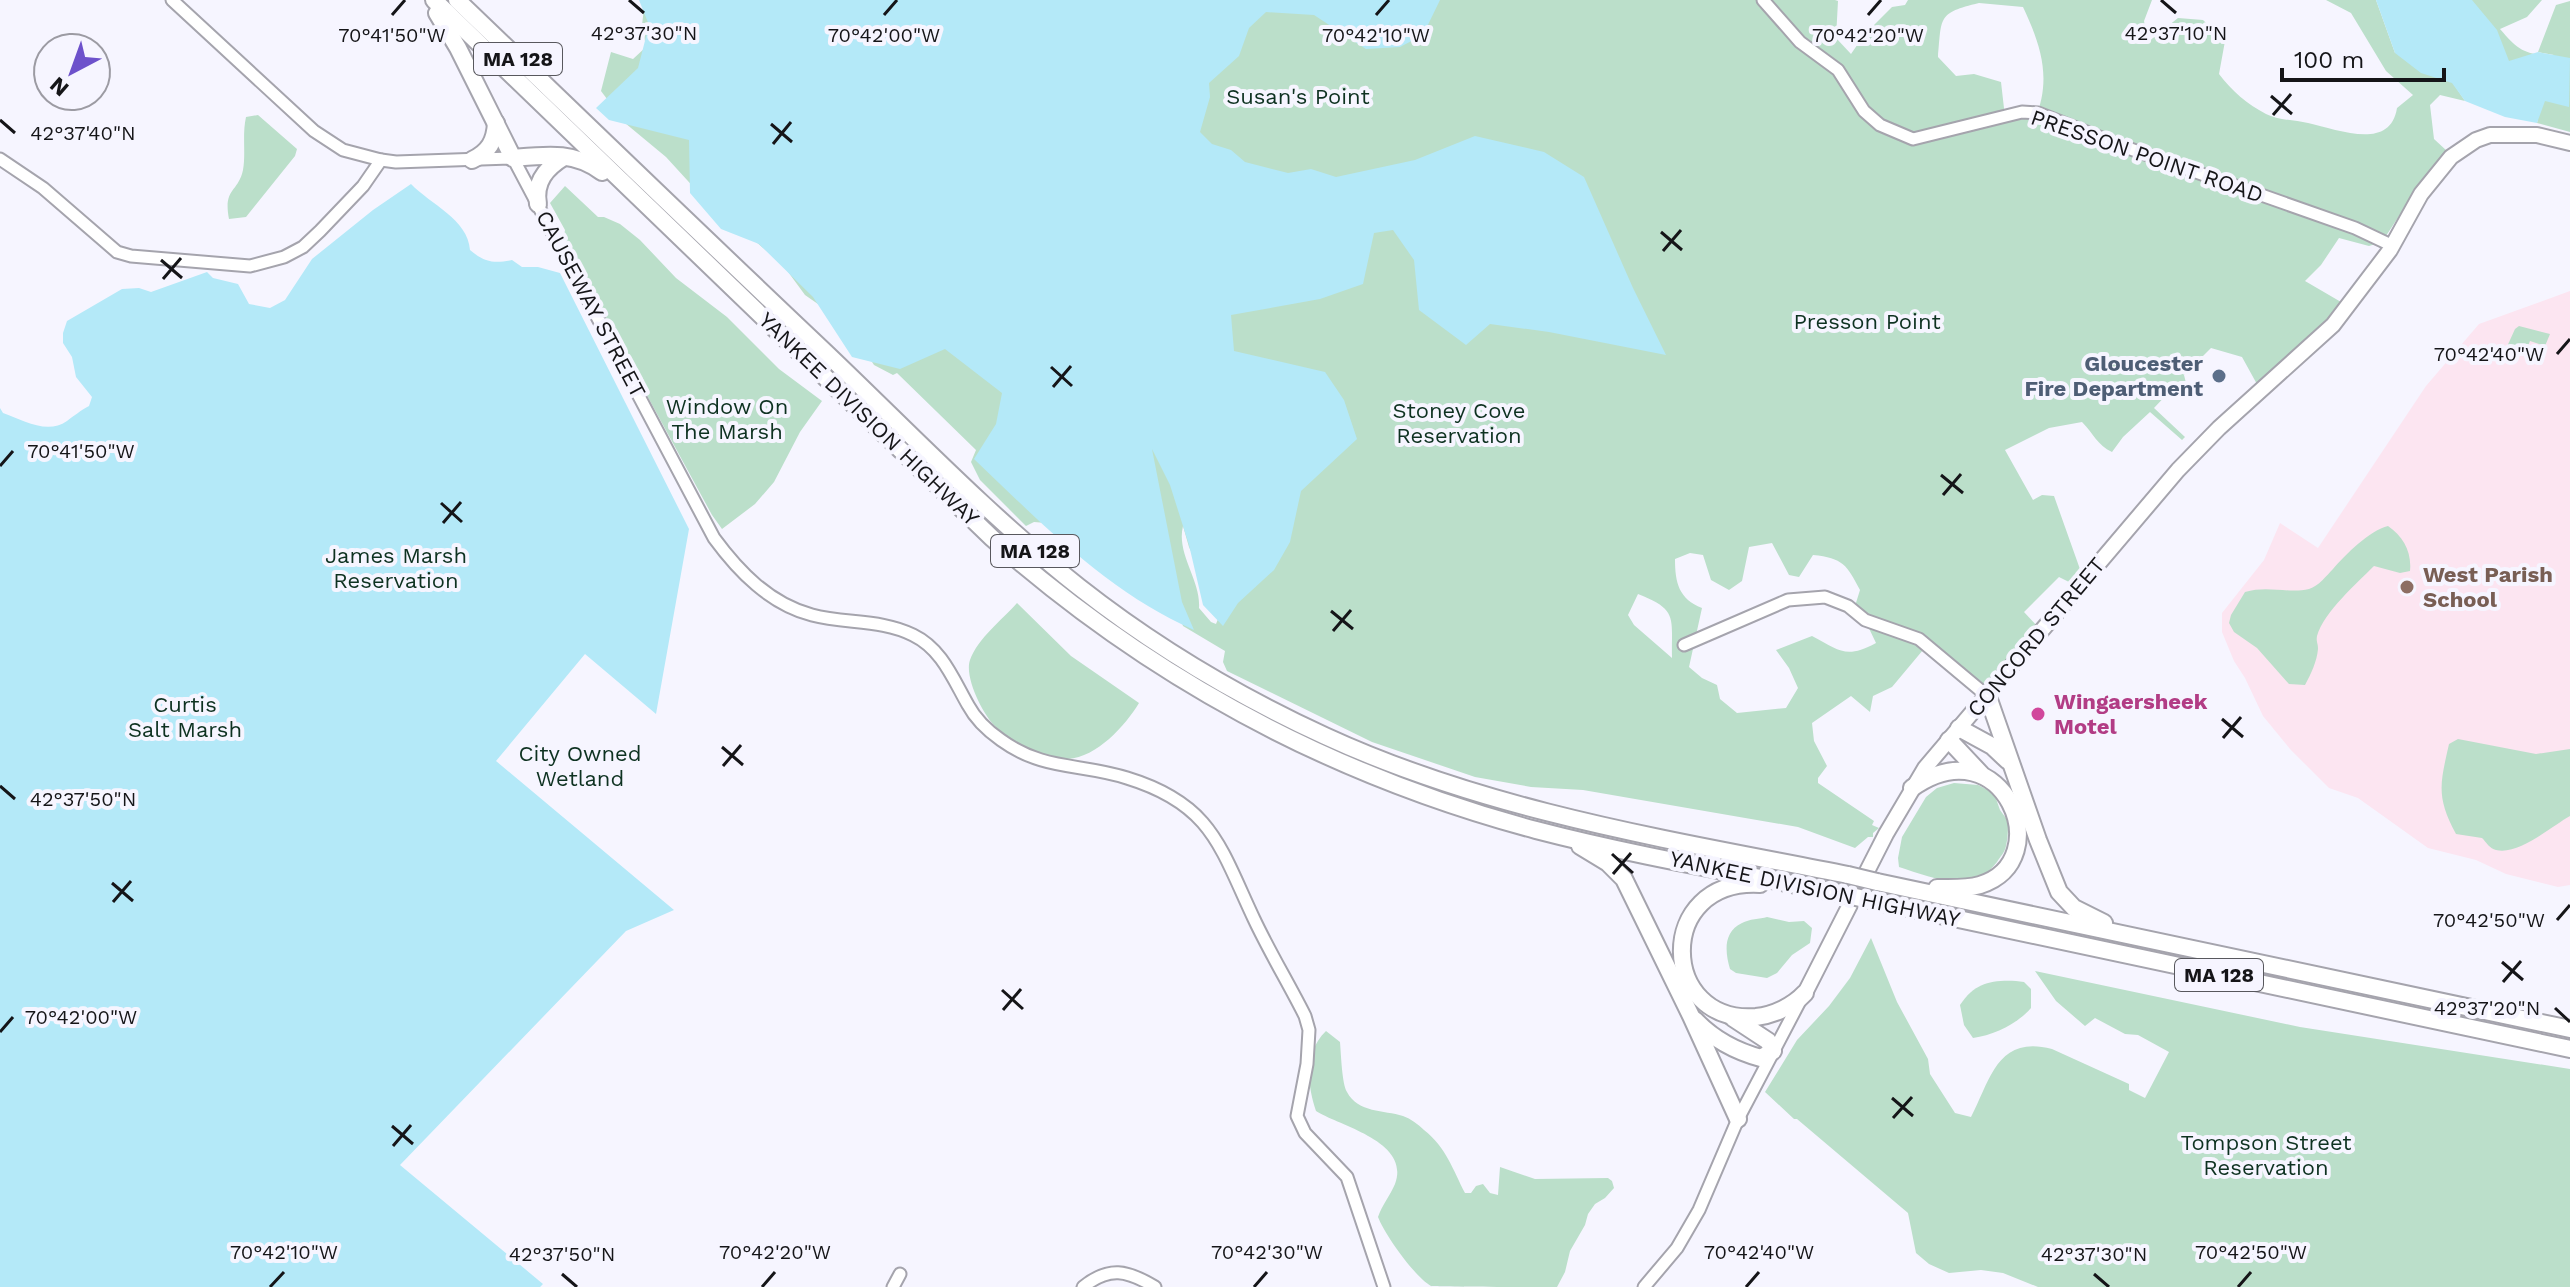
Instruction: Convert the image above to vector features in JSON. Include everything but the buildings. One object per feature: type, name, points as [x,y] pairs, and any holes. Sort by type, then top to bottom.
[{"type":"highway","points":[[426,0],[447,27],[513,158],[579,158],[602,172],[716,271]]},
{"type":"highway","name":"YANKEE DIVISION HIGHWAY","points":[[434,0],[1027,569],[1102,628],[1187,684],[1294,742],[1362,773],[1460,808],[1575,839],[2570,1049]]},
{"type":"highway","name":"YANKEE DIVISION HIGHWAY","points":[[457,0],[1015,533],[1102,604],[1210,676],[1326,736],[1415,773],[1554,814],[2570,1029]]},
{"type":"highway","points":[[468,0],[580,119]]},
{"type":"highway","points":[[472,160],[490,146],[496,123]]},
{"type":"highway","points":[[538,204],[540,179],[551,166],[565,157]]},
{"type":"highway","points":[[1987,695],[2057,888],[2074,908],[2107,923],[2245,960]]},
{"type":"highway","points":[[1954,734],[1992,746],[2013,769]]},
{"type":"highway","points":[[1879,882],[1962,888],[1980,885],[1999,875],[2014,852],[2018,826],[2008,798],[1985,777],[1954,734]]},
{"type":"highway","points":[[1912,788],[1940,773],[1967,771],[1985,777]]},
{"type":"highway","points":[[1460,808],[1578,845],[1608,863],[1628,887],[1738,1119]]},
{"type":"highway","points":[[1691,1016],[1717,1038],[1743,1053],[1761,1058],[1773,1051],[1768,1041],[1697,994],[1683,967],[1683,934],[1688,920],[1701,902],[1721,889],[1750,884],[1838,893]]},
{"type":"highway","points":[[1728,1015],[1745,1017],[1770,1014],[1792,1004],[1805,993]]},
{"type":"main road","name":"CONCORD STREET","points":[[1805,993],[1912,788],[1954,734],[2178,470],[2219,428],[2333,325],[2393,246],[2421,194],[2437,172],[2451,157],[2476,140],[2490,135],[2518,134],[2570,143]]},
{"type":"street","points":[[172,0],[314,131],[343,150],[381,160],[419,162],[513,158]]},
{"type":"street","name":"PRESSON POINT ROAD","points":[[1763,0],[1800,42],[1838,70],[1864,111],[1880,125],[1899,134],[1913,139],[2022,112],[2038,113],[2355,228],[2393,246]]},
{"type":"street","name":"CAUSEWAY STREET","points":[[513,158],[714,538],[745,577],[802,612],[892,627],[913,634],[926,642],[952,674],[979,721],[1025,757],[1047,764],[1108,772],[1176,797],[1221,844],[1265,941],[1305,1016],[1308,1044],[1297,1116],[1305,1133],[1347,1177],[1384,1287]]},
{"type":"street","points":[[0,159],[43,188],[117,252],[131,256],[250,266],[273,261],[303,247],[363,186],[381,160]]},
{"type":"street","points":[[1684,645],[1788,600],[1825,597],[1848,606],[1865,620],[1919,639],[1987,695]]},
{"type":"street","name":"CONCORD STREET","points":[[1644,1287],[1677,1248],[1699,1210],[1738,1119],[1805,993]]},
{"type":"street","points":[[1083,1287],[1100,1274],[1118,1271],[1155,1287]]},
{"type":"street","points":[[893,1287],[900,1274]]},
{"type":"shaded area","name":"West Parish School","points":[[2570,291],[2570,885],[2558,887],[2506,874],[2476,860],[2428,848],[2358,798],[2329,788],[2263,716],[2222,632],[2222,613],[2264,560],[2280,523],[2318,548],[2426,386],[2479,324]]},
{"type":"green space","points":[[1429,0],[1835,0],[1838,1],[1836,38],[1851,54],[1864,35],[1892,7],[1905,5],[1908,0],[2152,0],[2144,21],[2148,42],[2178,18],[2203,20],[2225,41],[2219,74],[2246,101],[2266,114],[2347,132],[2373,134],[2384,130],[2392,122],[2397,108],[2413,95],[2386,71],[2351,13],[2326,0],[2376,0],[2395,53],[2393,0],[2542,0],[2527,17],[2500,29],[2523,50],[2554,55],[2538,52],[2556,5],[2570,1],[2570,132],[2537,123],[2538,119],[2453,83],[2465,101],[2440,95],[2430,105],[2434,139],[2447,151],[2416,190],[2382,242],[2369,246],[2339,238],[2321,265],[2305,281],[2341,302],[2299,353],[2258,386],[2242,357],[2211,348],[2184,375],[2188,391],[2171,390],[2154,408],[2185,437],[2182,440],[2150,412],[2112,452],[2099,443],[2082,422],[2049,428],[2005,450],[2033,500],[2042,495],[2054,496],[2081,572],[2073,584],[2059,577],[2024,612],[2037,626],[1986,687],[1973,690],[1923,650],[1892,687],[1873,696],[1870,712],[1851,696],[1812,723],[1814,741],[1827,766],[1818,783],[1874,821],[1872,825],[1879,828],[1873,837],[1868,837],[1855,848],[1798,827],[1583,790],[1531,787],[1475,777],[1372,742],[1227,671],[1223,662],[1225,651],[1183,626],[1181,620],[1058,524],[1034,522],[1026,526],[980,480],[971,462],[976,450],[897,373],[893,375],[874,365],[848,325],[805,295],[783,265],[698,192],[666,157],[625,123],[601,91],[611,52],[633,59],[646,47],[642,25],[644,8],[1198,154],[1191,109],[1248,13]],"holes":[[[1979,3],[2023,7],[2042,62],[2043,90],[2035,119],[2022,117],[2012,121],[2005,117],[2001,82],[1974,74],[1956,76],[1938,57],[1944,19],[1955,10]],[[1183,526],[1189,547],[1220,614],[1216,624],[1199,608],[1182,536]],[[1772,543],[1789,575],[1799,577],[1813,555],[1843,564],[1860,590],[1855,606],[1876,643],[1850,652],[1812,636],[1776,650],[1798,688],[1786,708],[1737,713],[1720,699],[1717,685],[1689,667],[1702,608],[1683,595],[1676,576],[1675,559],[1690,553],[1703,555],[1711,580],[1729,590],[1742,581],[1749,547]],[[1638,594],[1667,611],[1672,624],[1672,658],[1634,625],[1628,615]]]},
{"type":"green space","points":[[258,115],[297,149],[295,156],[246,217],[229,219],[229,196],[243,170],[246,117]]},
{"type":"green space","name":"Window On The Marsh","points":[[565,186],[598,217],[620,224],[640,240],[676,278],[727,317],[779,369],[822,401],[800,432],[774,482],[755,504],[722,529],[569,252],[565,230],[550,203]]},
{"type":"green space","points":[[2519,326],[2550,334],[2545,346],[2530,341],[2521,352],[2511,355],[2505,351]]},
{"type":"green space","points":[[2388,526],[2405,545],[2410,557],[2410,571],[2400,573],[2374,566],[2342,598],[2326,617],[2317,636],[2316,658],[2305,685],[2289,684],[2257,648],[2234,632],[2229,623],[2231,615],[2245,592],[2313,588],[2358,544]]},
{"type":"green space","points":[[1017,603],[1071,656],[1139,703],[1109,739],[1089,753],[1068,759],[1030,749],[996,727],[980,705],[972,686],[970,660],[984,637]]},
{"type":"green space","points":[[2458,739],[2536,754],[2570,749],[2570,816],[2524,845],[2505,851],[2492,848],[2482,838],[2456,834],[2445,810],[2442,790],[2449,744]]},
{"type":"green space","points":[[1954,783],[1978,785],[1994,793],[2008,821],[2007,843],[1997,862],[1975,879],[1963,881],[1937,879],[1899,867],[1902,837],[1926,797],[1937,788]]},
{"type":"green space","points":[[1767,917],[1789,922],[1804,921],[1812,928],[1810,943],[1792,955],[1777,973],[1767,978],[1736,973],[1730,969],[1727,956],[1731,932],[1745,922]]},
{"type":"green space","name":"Tompson Street Reservation","points":[[1871,938],[1897,1002],[1928,1059],[1930,1074],[1955,1113],[1971,1117],[1998,1064],[2007,1054],[2019,1048],[2034,1046],[2052,1049],[2129,1084],[2129,1090],[2145,1098],[2169,1052],[2138,1035],[2125,1034],[2095,1018],[2085,1026],[2056,1001],[2035,971],[2300,1027],[2570,1069],[2570,1287],[2038,1287],[2003,1273],[1981,1270],[1949,1273],[1929,1264],[1916,1253],[1908,1213],[1765,1092],[1797,1040],[1850,978]]},
{"type":"green space","points":[[2024,982],[2031,989],[2031,1008],[2005,1028],[1973,1038],[1964,1025],[1960,1005],[1971,992],[1984,984]]},
{"type":"green space","points":[[1326,1031],[1340,1042],[1344,1082],[1352,1099],[1372,1110],[1412,1120],[1443,1151],[1465,1193],[1471,1193],[1476,1186],[1483,1184],[1490,1193],[1498,1195],[1500,1167],[1535,1179],[1608,1178],[1612,1181],[1614,1188],[1588,1214],[1557,1287],[1431,1286],[1417,1274],[1378,1217],[1395,1184],[1397,1169],[1393,1157],[1370,1137],[1316,1111],[1309,1069],[1314,1049]]},
{"type":"water","points":[[639,0],[1440,0],[1423,35],[1400,47],[1366,49],[1314,15],[1266,12],[1249,28],[1239,56],[1209,83],[1210,97],[1200,132],[1212,144],[1231,150],[1245,162],[1288,173],[1311,169],[1336,177],[1415,160],[1475,136],[1544,152],[1584,177],[1666,355],[1490,324],[1466,345],[1419,310],[1414,260],[1393,230],[1374,233],[1363,284],[1320,299],[1231,315],[1234,351],[1325,372],[1344,400],[1357,439],[1301,491],[1290,542],[1274,570],[1238,603],[1223,626],[1203,605],[1189,545],[1170,485],[1152,449],[1182,602],[1194,630],[1133,597],[1104,576],[1050,531],[974,459],[996,424],[1002,393],[945,349],[900,369],[852,357],[813,297],[759,244],[721,229],[690,193],[689,140],[609,120],[596,108],[638,68],[649,25]]},
{"type":"water","points":[[2376,0],[2472,0],[2497,30],[2509,61],[2538,52],[2570,58],[2569,107],[2545,101],[2537,123],[2505,117],[2465,101],[2452,83],[2421,73],[2395,53]]},
{"type":"water","points":[[411,184],[463,229],[470,250],[480,257],[494,262],[512,260],[522,267],[538,267],[560,273],[689,529],[656,714],[585,654],[496,761],[674,910],[626,931],[400,1165],[543,1284],[540,1287],[0,1287],[0,408],[3,413],[27,422],[51,427],[67,421],[89,406],[92,397],[76,377],[72,357],[63,343],[63,333],[67,321],[122,289],[139,288],[151,292],[207,272],[213,278],[238,284],[249,304],[270,308],[285,300],[312,259]]},
{"type":"place","name":"Gloucester Fire Department","points":[[2219,376]]},
{"type":"place","name":"West Parish School","points":[[2407,587]]},
{"type":"place","name":"Wingaersheek Motel","points":[[2038,714]]},
{"type":"park label","name":"Susan's Point","points":[[1298,96]]},
{"type":"park label","name":"Presson Point","points":[[1867,321]]},
{"type":"park label","name":"Stoney Cove Reservation","points":[[1459,422]]},
{"type":"park label","name":"James Marsh Reservation","points":[[396,568]]},
{"type":"park label","name":"Curtis Salt Marsh","points":[[185,716]]},
{"type":"park label","name":"City Owned Wetland","points":[[580,766]]}]
